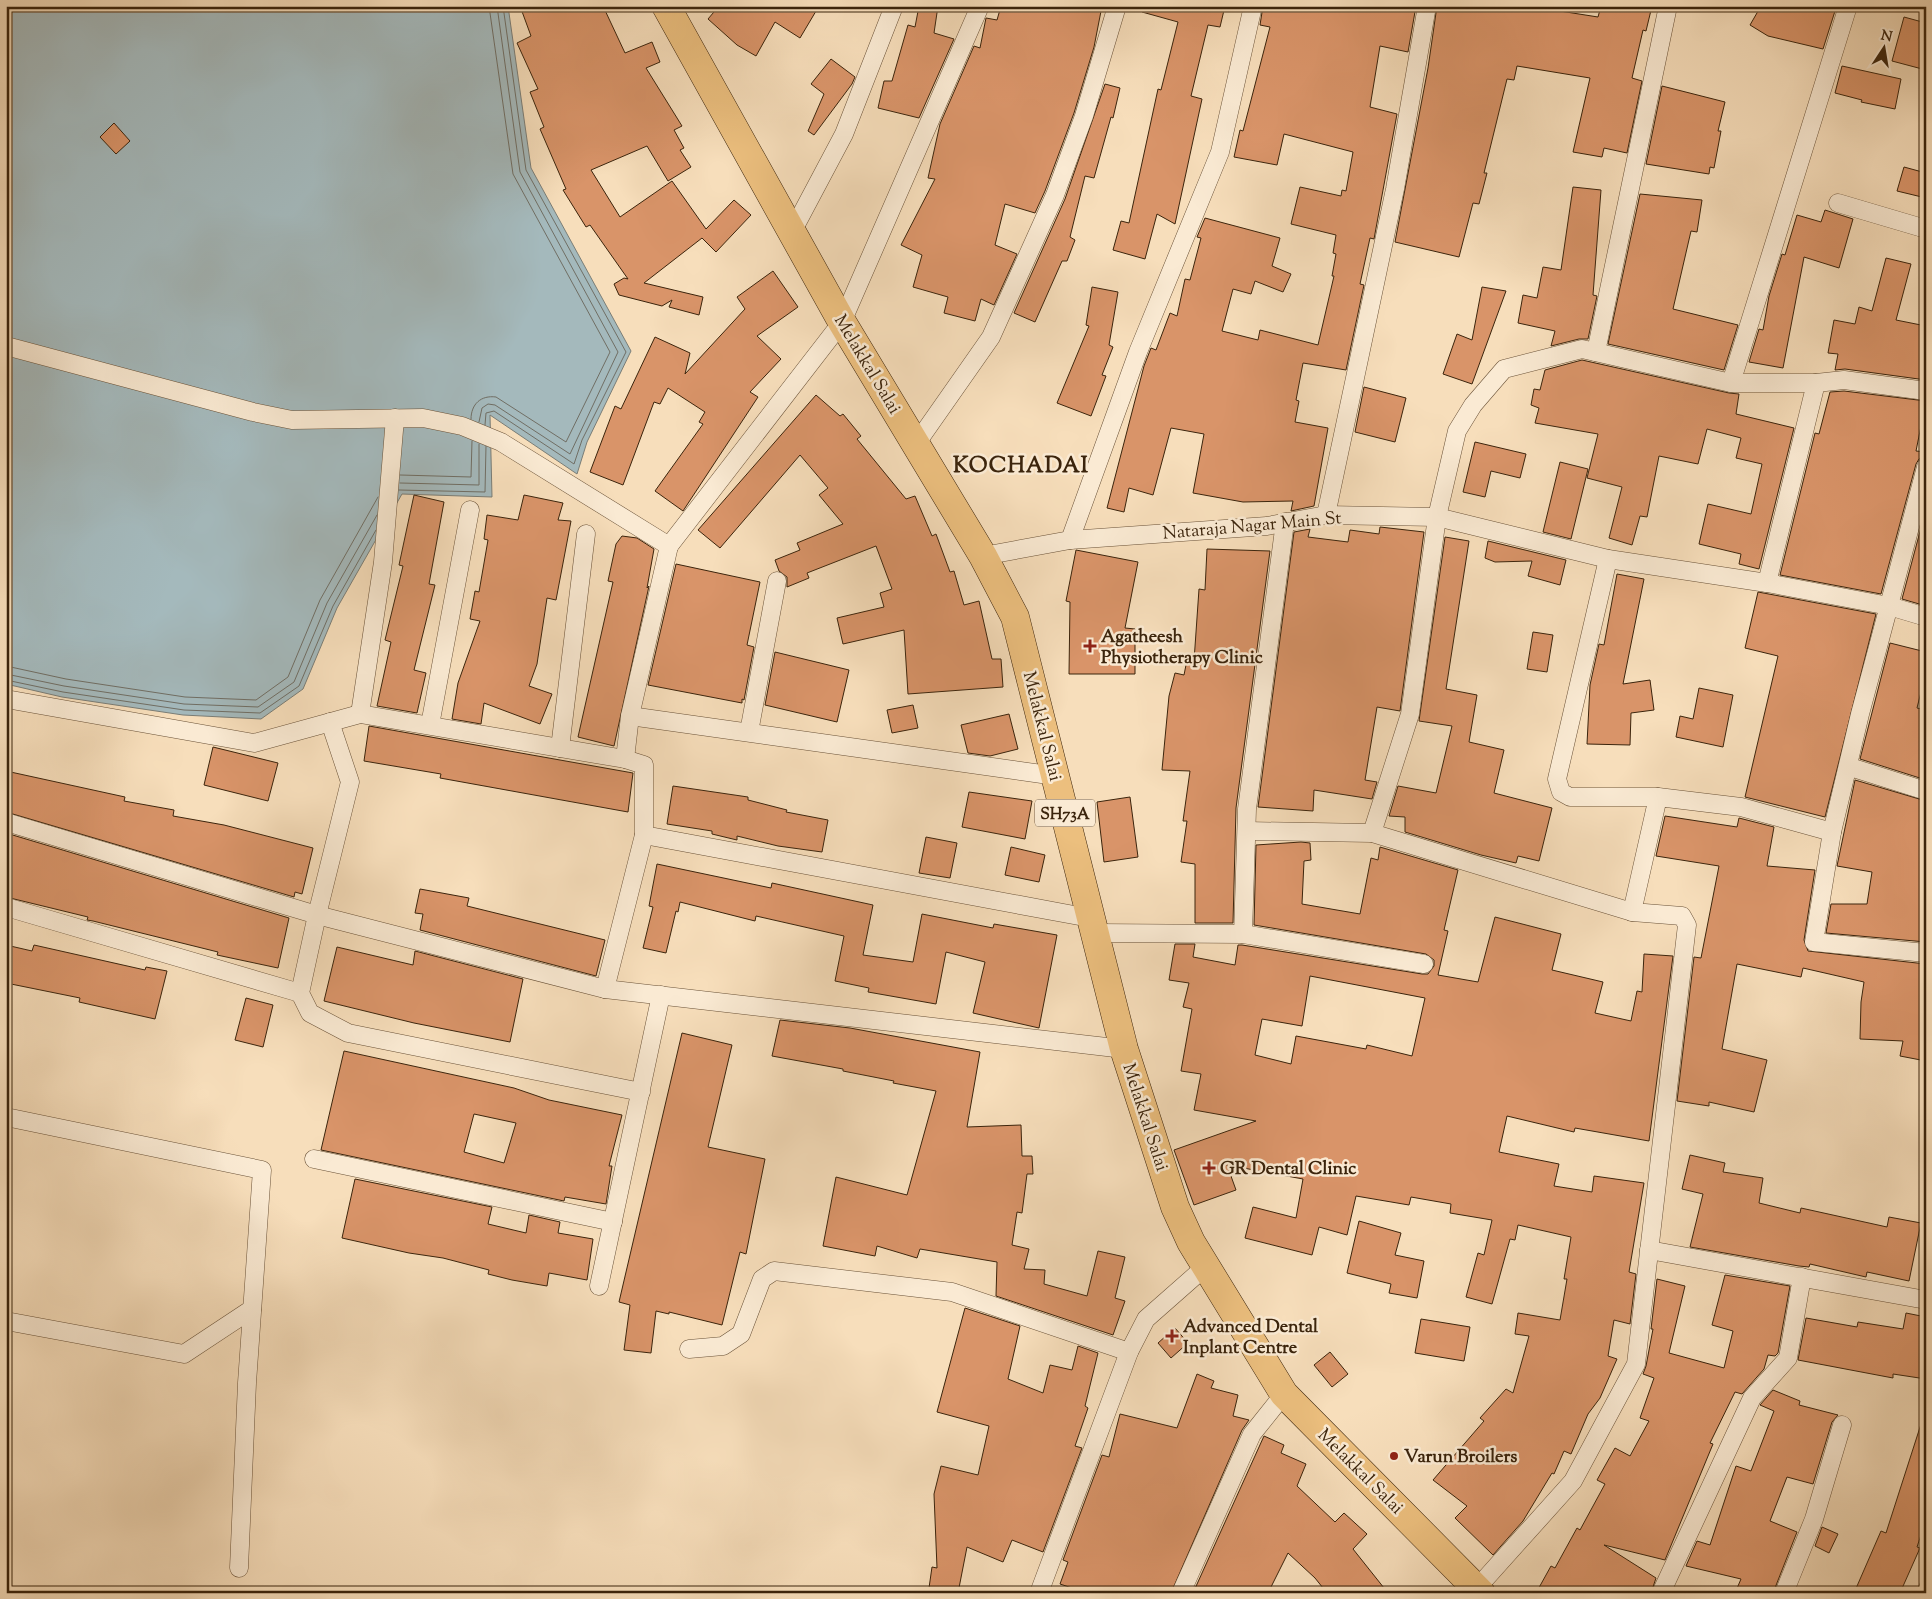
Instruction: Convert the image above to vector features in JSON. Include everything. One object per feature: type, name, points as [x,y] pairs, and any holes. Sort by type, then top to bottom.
[{"type":"main road","name":"Melakkal Salai","points":[[666,6],[842,322],[983,556],[1015,617],[1124,1049],[1175,1206],[1205,1267],[1284,1394],[1479,1590]]},
{"type":"street","points":[[792,232],[844,134],[894,6]]},
{"type":"street","points":[[625,759],[630,716],[669,546],[842,322],[980,6]]},
{"type":"street","points":[[916,444],[991,337],[1055,194],[1084,116],[1116,6]]},
{"type":"street","points":[[1070,540],[1138,352],[1220,152],[1253,6]]},
{"type":"street","points":[[1326,515],[1395,189],[1427,6]]},
{"type":"street","points":[[1596,352],[1668,6]]},
{"type":"street","points":[[1731,383],[1848,6]]},
{"type":"street","points":[[1838,203],[1926,229]]},
{"type":"street","points":[[6,346],[253,412],[282,418],[423,418],[462,426],[502,442],[669,546]]},
{"type":"street","points":[[1372,833],[1410,714],[1437,517],[1457,431],[1473,405],[1504,369],[1582,349],[1731,383],[1816,383],[1844,380],[1926,391]]},
{"type":"street","points":[[1767,583],[1816,383]]},
{"type":"street","points":[[360,714],[383,562],[395,418]]},
{"type":"street","points":[[1926,467],[1860,714],[1850,767],[1832,832],[1814,942],[1926,953]]},
{"type":"street","points":[[430,725],[470,510]]},
{"type":"street","name":"Nataraja Nagar Main St","points":[[983,556],[1070,540],[1267,526],[1326,515],[1437,517],[1608,559],[1767,583],[1889,606],[1926,617]]},
{"type":"street","points":[[1243,934],[1247,809],[1285,522]]},
{"type":"street","points":[[560,748],[586,534]]},
{"type":"street","points":[[1608,559],[1557,779],[1562,792],[1570,797],[1658,797],[1741,807],[1832,832]]},
{"type":"street","points":[[749,732],[777,581]]},
{"type":"street","points":[[6,699],[254,743],[360,714],[625,759],[644,765],[644,836],[605,989]]},
{"type":"street","points":[[630,716],[1056,776]]},
{"type":"street","points":[[330,722],[350,782],[316,915],[300,993],[310,1013],[348,1032],[641,1092]]},
{"type":"street","points":[[1850,767],[1926,791]]},
{"type":"street","points":[[1632,912],[1658,797]]},
{"type":"street","points":[[6,822],[316,915],[605,989],[1124,1049]]},
{"type":"street","points":[[1247,830],[1372,833],[1632,912],[1682,916],[1687,925],[1636,1364],[1573,1481],[1479,1590]]},
{"type":"street","points":[[644,836],[1092,926],[1243,934],[1424,964]]},
{"type":"street","points":[[6,907],[300,993]]},
{"type":"street","points":[[599,1286],[662,995]]},
{"type":"street","points":[[6,1118],[262,1170],[252,1309],[239,1568]]},
{"type":"street","points":[[314,1159],[613,1222]]},
{"type":"street","points":[[1649,1250],[1926,1300]]},
{"type":"street","points":[[1039,1593],[1129,1352],[1146,1318],[1205,1267]]},
{"type":"street","points":[[689,1349],[722,1346],[741,1334],[762,1279],[774,1271],[952,1292],[1129,1352]]},
{"type":"street","points":[[1660,1593],[1752,1398],[1788,1358],[1802,1277]]},
{"type":"street","points":[[6,1320],[184,1354],[252,1309]]},
{"type":"street","points":[[1181,1593],[1252,1434],[1284,1394]]},
{"type":"street","points":[[1784,1593],[1814,1519],[1842,1425]]},
{"type":"green space","points":[[1926,1569],[1926,1593],[1916,1593]]},
{"type":"water","points":[[6,6],[508,6],[531,168],[631,351],[587,442],[577,474],[490,415],[492,497],[402,494],[337,608],[303,689],[261,719],[183,715],[62,697],[6,684]]},
{"type":"building","points":[[520,6],[603,6],[625,53],[652,42],[660,62],[646,68],[682,126],[674,130],[684,148],[680,150],[691,167],[668,181],[647,146],[591,170],[620,217],[672,181],[706,229],[734,200],[751,215],[716,252],[702,238],[644,283],[703,297],[699,315],[669,307],[672,300],[662,306],[619,295],[614,284],[624,278],[628,279],[590,225],[586,227],[563,190],[566,189],[540,129],[544,127],[530,92],[538,89],[517,43],[531,36]]},
{"type":"building","points":[[719,6],[819,6],[800,38],[775,22],[756,56],[737,45],[708,19]]},
{"type":"building","points":[[919,6],[938,6],[934,33],[954,39],[919,118],[878,108],[884,81],[892,81],[908,25],[915,27]]},
{"type":"building","points":[[1001,6],[1102,6],[1094,47],[1074,113],[1045,191],[1035,213],[1005,204],[995,245],[1017,254],[994,305],[981,299],[975,321],[944,313],[948,297],[913,287],[922,255],[901,245],[935,179],[928,178],[940,124],[974,46],[980,48],[986,18],[997,20]]},
{"type":"building","points":[[1143,6],[1225,6],[1220,27],[1208,25],[1191,96],[1202,99],[1175,224],[1157,214],[1145,259],[1113,250],[1121,221],[1129,223],[1158,89],[1161,90],[1178,22],[1142,12]]},
{"type":"building","points":[[1263,6],[1416,6],[1408,52],[1380,46],[1370,107],[1397,114],[1374,239],[1370,238],[1360,284],[1364,285],[1346,370],[1303,363],[1296,400],[1299,401],[1295,422],[1328,428],[1314,506],[1291,511],[1293,501],[1243,502],[1193,493],[1204,434],[1171,428],[1153,495],[1129,488],[1124,512],[1107,508],[1144,366],[1151,348],[1156,350],[1170,313],[1177,316],[1185,279],[1190,280],[1201,238],[1197,237],[1205,218],[1280,238],[1272,266],[1291,274],[1283,292],[1255,281],[1251,294],[1233,289],[1222,331],[1258,340],[1260,330],[1318,345],[1334,276],[1332,276],[1336,254],[1333,253],[1336,235],[1291,224],[1300,187],[1341,196],[1342,190],[1346,191],[1353,152],[1284,134],[1277,165],[1234,157],[1240,130],[1243,131],[1270,27],[1260,25]]},
{"type":"building","points":[[1437,6],[1528,6],[1598,17],[1601,6],[1652,6],[1646,31],[1643,30],[1632,78],[1642,81],[1627,153],[1604,148],[1602,157],[1573,152],[1590,78],[1517,66],[1514,80],[1507,79],[1484,173],[1487,173],[1479,204],[1473,203],[1459,257],[1395,242],[1428,68]]},
{"type":"building","points":[[1761,6],[1815,6],[1835,11],[1823,49],[1768,36],[1750,25]]},
{"type":"building","points":[[1904,17],[1926,23],[1926,70],[1892,61]]},
{"type":"building","points":[[831,59],[855,77],[852,84],[814,135],[808,131],[824,94],[811,84]]},
{"type":"building","points":[[1842,66],[1901,79],[1895,109],[1861,102],[1862,100],[1835,93]]},
{"type":"building","points":[[1105,84],[1120,88],[1113,118],[1111,117],[1094,178],[1085,176],[1070,237],[1075,240],[1067,261],[1062,261],[1035,322],[1014,313],[1065,199]]},
{"type":"building","points":[[1662,86],[1725,102],[1718,131],[1721,131],[1714,168],[1710,167],[1709,174],[1646,164]]},
{"type":"building","points":[[114,123],[130,141],[116,154],[100,137]]},
{"type":"building","points":[[1904,167],[1926,173],[1926,198],[1897,191]]},
{"type":"building","points":[[1573,187],[1601,190],[1593,295],[1597,296],[1588,339],[1579,339],[1551,346],[1555,331],[1518,323],[1523,295],[1537,298],[1543,267],[1561,270]]},
{"type":"building","points":[[1640,194],[1702,200],[1697,232],[1691,231],[1673,309],[1738,325],[1724,370],[1608,344]]},
{"type":"building","points":[[1825,210],[1853,219],[1839,268],[1804,257],[1783,368],[1749,362],[1759,329],[1763,330],[1769,296],[1782,254],[1785,255],[1797,215],[1821,222]]},
{"type":"building","points":[[1886,258],[1911,264],[1896,320],[1926,326],[1926,380],[1845,369],[1835,370],[1838,354],[1828,353],[1834,320],[1855,324],[1859,307],[1872,311]]},
{"type":"building","points":[[773,271],[798,307],[757,336],[781,359],[750,392],[758,397],[683,511],[655,491],[703,424],[699,422],[705,412],[668,388],[660,404],[654,402],[623,485],[590,472],[615,406],[621,409],[655,337],[690,353],[685,374],[745,309],[737,297]]},
{"type":"building","points":[[1092,287],[1118,292],[1109,345],[1113,347],[1102,375],[1106,376],[1091,416],[1057,403],[1089,326],[1086,325]]},
{"type":"building","points":[[1482,287],[1506,291],[1472,384],[1443,374],[1457,334],[1472,340]]},
{"type":"building","points":[[1582,360],[1739,394],[1736,414],[1794,428],[1759,569],[1739,564],[1741,554],[1699,544],[1708,504],[1751,514],[1762,464],[1736,458],[1741,438],[1707,429],[1698,464],[1659,456],[1647,517],[1640,516],[1632,545],[1609,538],[1622,487],[1587,478],[1598,434],[1535,423],[1539,408],[1531,405],[1534,389],[1540,390],[1545,370]]},
{"type":"building","points":[[1364,387],[1406,398],[1395,442],[1355,432]]},
{"type":"building","points":[[1844,391],[1926,401],[1916,451],[1926,452],[1926,457],[1919,459],[1916,464],[1881,594],[1780,575],[1815,433],[1819,434],[1830,392]]},
{"type":"building","points":[[816,395],[840,416],[843,414],[861,436],[857,439],[906,499],[915,496],[932,536],[936,534],[950,572],[954,571],[964,605],[979,601],[992,659],[1001,659],[1003,687],[908,694],[904,630],[843,644],[837,618],[884,607],[880,593],[892,589],[876,546],[807,573],[809,578],[787,587],[787,577],[779,571],[775,560],[800,550],[797,543],[843,524],[819,495],[828,488],[800,455],[720,548],[698,530]]},
{"type":"building","points":[[1475,442],[1526,454],[1520,478],[1491,471],[1485,497],[1463,492]]},
{"type":"building","points":[[1560,462],[1588,469],[1571,539],[1543,532]]},
{"type":"building","points":[[414,495],[444,502],[429,584],[435,585],[414,670],[426,673],[417,713],[377,706],[391,642],[385,640],[403,566],[399,565]]},
{"type":"building","points":[[524,495],[563,503],[558,520],[571,521],[556,600],[547,598],[537,664],[529,686],[552,694],[540,724],[484,703],[481,724],[452,719],[458,683],[480,621],[470,619],[475,591],[479,592],[488,540],[484,539],[487,515],[518,520]]},
{"type":"building","points":[[1926,509],[1926,606],[1902,599]]},
{"type":"building","points":[[1380,527],[1424,532],[1400,711],[1377,707],[1365,780],[1377,782],[1372,799],[1314,790],[1313,811],[1258,807],[1294,532],[1310,529],[1308,537],[1348,542],[1350,530],[1379,534]]},
{"type":"building","points":[[622,536],[637,538],[654,549],[647,588],[649,586],[614,746],[578,737],[613,582],[608,581],[616,544]]},
{"type":"building","points":[[1445,537],[1469,541],[1446,689],[1477,695],[1469,742],[1504,750],[1494,793],[1552,808],[1539,861],[1518,856],[1516,863],[1481,855],[1405,832],[1405,817],[1389,816],[1398,786],[1436,793],[1452,726],[1419,721]]},
{"type":"building","points":[[1488,541],[1566,560],[1560,585],[1528,576],[1532,561],[1495,562],[1485,558]]},
{"type":"building","points":[[1207,549],[1270,551],[1236,808],[1233,923],[1195,923],[1195,864],[1181,862],[1187,821],[1183,821],[1190,771],[1162,770],[1169,696],[1175,673],[1184,675],[1187,660],[1194,661],[1199,589],[1205,590]]},
{"type":"building","points":[[1076,550],[1138,562],[1125,628],[1135,629],[1135,674],[1069,674],[1070,602],[1066,601]]},
{"type":"building","points":[[676,564],[760,582],[747,645],[754,647],[742,703],[648,685]]},
{"type":"building","points":[[1617,574],[1644,579],[1623,684],[1650,680],[1654,710],[1631,713],[1630,745],[1587,744],[1590,685],[1599,644],[1604,645]]},
{"type":"building","points":[[1758,592],[1876,614],[1825,817],[1745,797],[1778,656],[1745,648]]},
{"type":"building","points":[[1533,632],[1553,635],[1547,672],[1527,669]]},
{"type":"building","points":[[1890,643],[1926,652],[1926,672],[1917,708],[1926,710],[1926,780],[1860,759]]},
{"type":"building","points":[[775,652],[849,670],[837,722],[765,705]]},
{"type":"building","points":[[1699,688],[1733,695],[1723,747],[1676,737],[1680,716],[1693,719]]},
{"type":"building","points":[[913,705],[918,728],[892,733],[887,710]]},
{"type":"building","points":[[1009,714],[1018,749],[990,756],[968,753],[961,725]]},
{"type":"building","points":[[369,726],[633,773],[628,812],[440,778],[441,774],[364,761]]},
{"type":"building","points":[[213,747],[278,763],[268,801],[204,785]]},
{"type":"building","points":[[6,771],[125,797],[124,801],[174,810],[173,816],[224,825],[313,848],[302,894],[295,892],[294,897],[6,812]]},
{"type":"building","points":[[1855,780],[1926,801],[1926,942],[1826,933],[1831,904],[1867,904],[1872,872],[1837,866]]},
{"type":"building","points":[[673,786],[748,797],[748,800],[787,810],[786,812],[828,820],[822,852],[778,846],[737,836],[737,840],[712,834],[712,831],[667,824]]},
{"type":"building","points":[[969,792],[1032,801],[1025,839],[962,827]]},
{"type":"building","points":[[1130,797],[1138,857],[1104,862],[1097,802]]},
{"type":"building","points":[[1665,816],[1737,827],[1739,818],[1774,827],[1767,866],[1815,870],[1804,940],[1808,951],[1926,964],[1926,1061],[1900,1056],[1903,1041],[1860,1039],[1861,1002],[1864,982],[1803,968],[1801,977],[1737,964],[1722,1049],[1767,1060],[1754,1112],[1709,1102],[1709,1106],[1677,1101],[1694,957],[1701,958],[1719,866],[1656,856]]},
{"type":"building","points":[[6,833],[289,918],[278,968],[217,955],[218,952],[87,920],[88,917],[6,897]]},
{"type":"building","points":[[926,837],[957,843],[950,878],[919,873]]},
{"type":"building","points":[[1310,843],[1311,860],[1304,861],[1302,904],[1360,914],[1371,858],[1378,860],[1380,847],[1458,870],[1444,930],[1448,931],[1438,975],[1478,982],[1495,917],[1561,934],[1552,970],[1603,982],[1595,1013],[1631,1021],[1637,991],[1642,992],[1644,954],[1673,956],[1649,1141],[1575,1128],[1574,1132],[1507,1116],[1499,1152],[1559,1164],[1554,1186],[1592,1192],[1594,1176],[1644,1183],[1629,1272],[1636,1274],[1630,1324],[1614,1320],[1608,1356],[1617,1359],[1600,1398],[1588,1414],[1571,1454],[1564,1451],[1554,1474],[1552,1473],[1523,1521],[1493,1555],[1455,1518],[1467,1506],[1433,1480],[1484,1421],[1480,1418],[1506,1389],[1513,1393],[1529,1336],[1515,1334],[1518,1313],[1560,1320],[1567,1279],[1564,1279],[1571,1237],[1518,1225],[1515,1240],[1510,1239],[1492,1304],[1466,1297],[1478,1253],[1484,1255],[1492,1220],[1450,1213],[1451,1204],[1411,1197],[1409,1205],[1356,1196],[1347,1235],[1319,1227],[1312,1255],[1245,1238],[1253,1207],[1296,1218],[1303,1179],[1227,1165],[1236,1190],[1194,1205],[1174,1150],[1256,1121],[1194,1110],[1201,1074],[1181,1071],[1192,1009],[1183,1007],[1189,983],[1169,980],[1175,944],[1195,944],[1193,957],[1235,965],[1238,945],[1242,945],[1422,974],[1428,974],[1434,966],[1434,960],[1426,954],[1254,925],[1256,845]],"holes":[[[1310,976],[1425,998],[1412,1056],[1367,1045],[1366,1049],[1296,1036],[1291,1064],[1255,1055],[1262,1019],[1302,1026]]]},
{"type":"building","points":[[1011,847],[1045,855],[1039,882],[1005,875]]},
{"type":"building","points":[[657,864],[771,888],[772,883],[873,905],[863,955],[913,962],[922,914],[993,928],[994,924],[1057,935],[1039,1028],[973,1013],[985,962],[946,952],[936,1004],[868,992],[869,988],[835,981],[844,936],[756,916],[755,921],[680,902],[666,953],[643,948],[653,907],[649,906]]},
{"type":"building","points":[[420,889],[469,898],[467,906],[605,940],[596,976],[420,930],[423,914],[415,913]]},
{"type":"building","points":[[6,945],[32,951],[34,945],[145,970],[146,967],[167,971],[155,1019],[79,1002],[80,998],[6,983]]},
{"type":"building","points":[[337,947],[413,965],[415,951],[523,979],[510,1042],[414,1023],[324,1001]]},
{"type":"building","points":[[246,998],[273,1005],[263,1047],[235,1040]]},
{"type":"building","points":[[780,1020],[850,1028],[980,1052],[967,1127],[1021,1125],[1022,1156],[1032,1156],[1033,1174],[1027,1174],[1022,1213],[1017,1212],[1012,1245],[1029,1249],[1024,1269],[1045,1270],[1044,1284],[1087,1296],[1098,1251],[1125,1257],[1115,1298],[1125,1301],[1113,1335],[996,1296],[997,1262],[920,1249],[917,1258],[877,1246],[875,1256],[823,1246],[836,1177],[907,1195],[936,1091],[893,1083],[894,1081],[843,1071],[843,1069],[772,1056]]},
{"type":"building","points":[[682,1033],[732,1045],[708,1147],[765,1159],[746,1254],[740,1252],[722,1325],[669,1312],[669,1314],[656,1311],[651,1353],[624,1350],[630,1305],[619,1302]]},
{"type":"building","points":[[344,1051],[514,1088],[549,1100],[622,1115],[609,1166],[612,1166],[606,1204],[565,1197],[564,1201],[321,1150]],"holes":[[[474,1114],[516,1123],[504,1163],[464,1152]]]},
{"type":"building","points":[[1690,1155],[1725,1163],[1723,1172],[1763,1178],[1759,1203],[1800,1213],[1801,1208],[1887,1227],[1889,1217],[1921,1223],[1909,1281],[1867,1272],[1866,1277],[1810,1264],[1809,1267],[1799,1266],[1690,1247],[1703,1194],[1682,1189]]},
{"type":"building","points":[[355,1179],[492,1207],[488,1224],[526,1233],[529,1215],[560,1222],[558,1233],[593,1239],[587,1280],[549,1273],[547,1286],[512,1280],[488,1274],[489,1270],[443,1258],[409,1253],[342,1238]]},
{"type":"building","points":[[1359,1221],[1401,1233],[1395,1255],[1424,1261],[1417,1298],[1389,1293],[1391,1284],[1347,1273]]},
{"type":"building","points":[[1725,1275],[1790,1286],[1778,1353],[1775,1356],[1768,1355],[1764,1369],[1742,1394],[1735,1392],[1710,1443],[1713,1444],[1665,1560],[1604,1545],[1656,1578],[1651,1593],[1536,1593],[1551,1566],[1555,1568],[1577,1528],[1580,1530],[1605,1484],[1597,1480],[1615,1448],[1630,1456],[1649,1421],[1640,1418],[1654,1378],[1643,1374],[1653,1329],[1651,1329],[1657,1279],[1685,1286],[1669,1353],[1724,1368],[1733,1331],[1712,1325]]},
{"type":"building","points":[[965,1308],[1020,1326],[1008,1379],[1043,1393],[1050,1365],[1072,1370],[1078,1346],[1098,1353],[1085,1406],[1088,1408],[1075,1446],[1082,1448],[1043,1552],[1012,1540],[1003,1562],[967,1547],[958,1593],[953,1593],[929,1588],[932,1567],[937,1568],[934,1494],[941,1466],[978,1475],[989,1426],[937,1412]]},
{"type":"building","points":[[1906,1313],[1926,1317],[1926,1379],[1893,1374],[1893,1378],[1798,1360],[1806,1318],[1857,1327],[1858,1322],[1903,1329]]},
{"type":"building","points":[[1421,1319],[1470,1327],[1464,1361],[1415,1353]]},
{"type":"building","points":[[1175,1328],[1188,1343],[1171,1358],[1158,1343]]},
{"type":"building","points":[[1330,1352],[1348,1374],[1332,1387],[1314,1365]]},
{"type":"building","points":[[1197,1374],[1214,1381],[1211,1388],[1238,1395],[1233,1416],[1249,1420],[1242,1430],[1171,1593],[1087,1593],[1060,1584],[1068,1562],[1063,1560],[1102,1455],[1109,1457],[1120,1414],[1177,1428]]},
{"type":"building","points":[[1773,1390],[1800,1401],[1799,1405],[1838,1415],[1832,1422],[1813,1484],[1787,1477],[1770,1521],[1797,1532],[1773,1593],[1735,1593],[1741,1579],[1686,1566],[1697,1541],[1710,1545],[1736,1466],[1751,1471],[1774,1411],[1760,1405]]},
{"type":"building","points":[[1922,1421],[1926,1421],[1926,1520],[1917,1547],[1920,1548],[1900,1593],[1854,1593],[1881,1531],[1886,1533]]},
{"type":"building","points":[[1264,1436],[1284,1445],[1281,1453],[1306,1464],[1297,1486],[1335,1522],[1344,1513],[1367,1534],[1353,1549],[1388,1593],[1327,1593],[1315,1578],[1288,1553],[1268,1593],[1193,1593]]},
{"type":"building","points":[[1822,1527],[1838,1534],[1829,1553],[1815,1546]]},
{"type":"place","name":"Agatheesh Physiotherapy Clinic","points":[[1090,646]]},
{"type":"place","name":"GR Dental Clinic","points":[[1209,1168]]},
{"type":"place","name":"Advanced Dental Inplant Centre","points":[[1172,1336]]},
{"type":"place","name":"Varun Broilers","points":[[1394,1456]]},
{"type":"district","name":"KOCHADAI","points":[[1021,464]]}]
